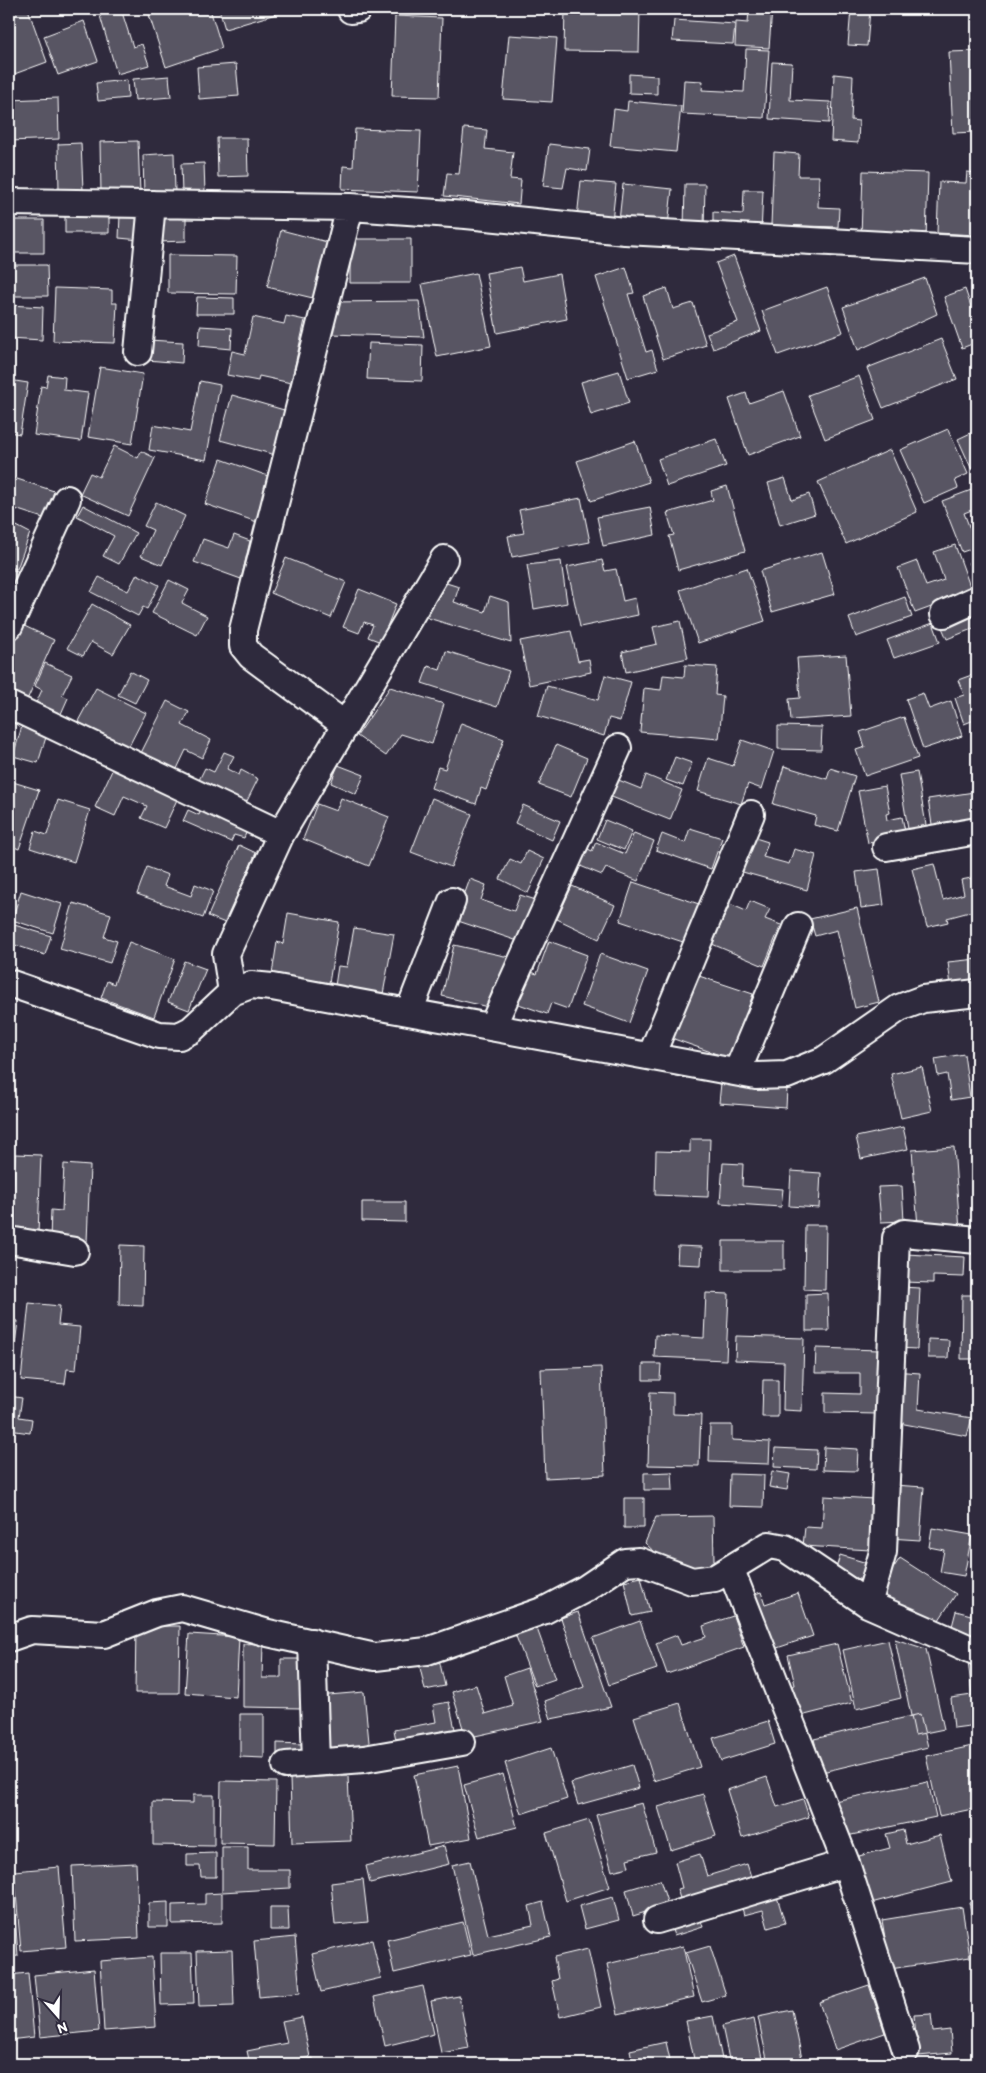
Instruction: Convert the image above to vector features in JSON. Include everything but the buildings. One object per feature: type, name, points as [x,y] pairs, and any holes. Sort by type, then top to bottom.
[{"type":"street","points":[[9,202],[350,207],[466,215],[625,231],[977,250]]},
{"type":"street","points":[[138,352],[152,204]]},
{"type":"street","points":[[344,724],[251,656],[243,646],[243,630],[350,207]]},
{"type":"street","points":[[9,626],[67,499]]},
{"type":"street","points":[[232,992],[226,954],[281,834],[344,724],[444,559]]},
{"type":"street","points":[[944,614],[977,599]]},
{"type":"street","points":[[9,706],[281,834]]},
{"type":"street","points":[[492,1027],[618,748]]},
{"type":"street","points":[[651,1056],[751,814]]},
{"type":"street","points":[[886,847],[977,831]]},
{"type":"street","points":[[409,1012],[452,900]]},
{"type":"street","points":[[737,1072],[798,926]]},
{"type":"street","points":[[9,983],[159,1035],[179,1036],[191,1030],[232,992],[251,985],[272,987],[756,1076],[787,1074],[824,1060],[899,1008],[923,998],[977,993]]},
{"type":"street","points":[[868,1604],[883,1552],[896,1238],[904,1233],[977,1240]]},
{"type":"street","points":[[9,1240],[75,1251]]},
{"type":"street","points":[[9,1638],[32,1630],[104,1634],[157,1613],[182,1608],[268,1633],[376,1657],[427,1651],[545,1610],[585,1589],[625,1562],[639,1561],[692,1581],[715,1578],[731,1570],[769,1545],[785,1548],[868,1604],[977,1652]]},
{"type":"street","points":[[731,1570],[846,1863],[906,2050]]},
{"type":"street","points":[[312,1642],[316,1762]]},
{"type":"street","points":[[286,1765],[364,1759],[462,1742]]},
{"type":"street","points":[[658,1920],[846,1863]]}]
